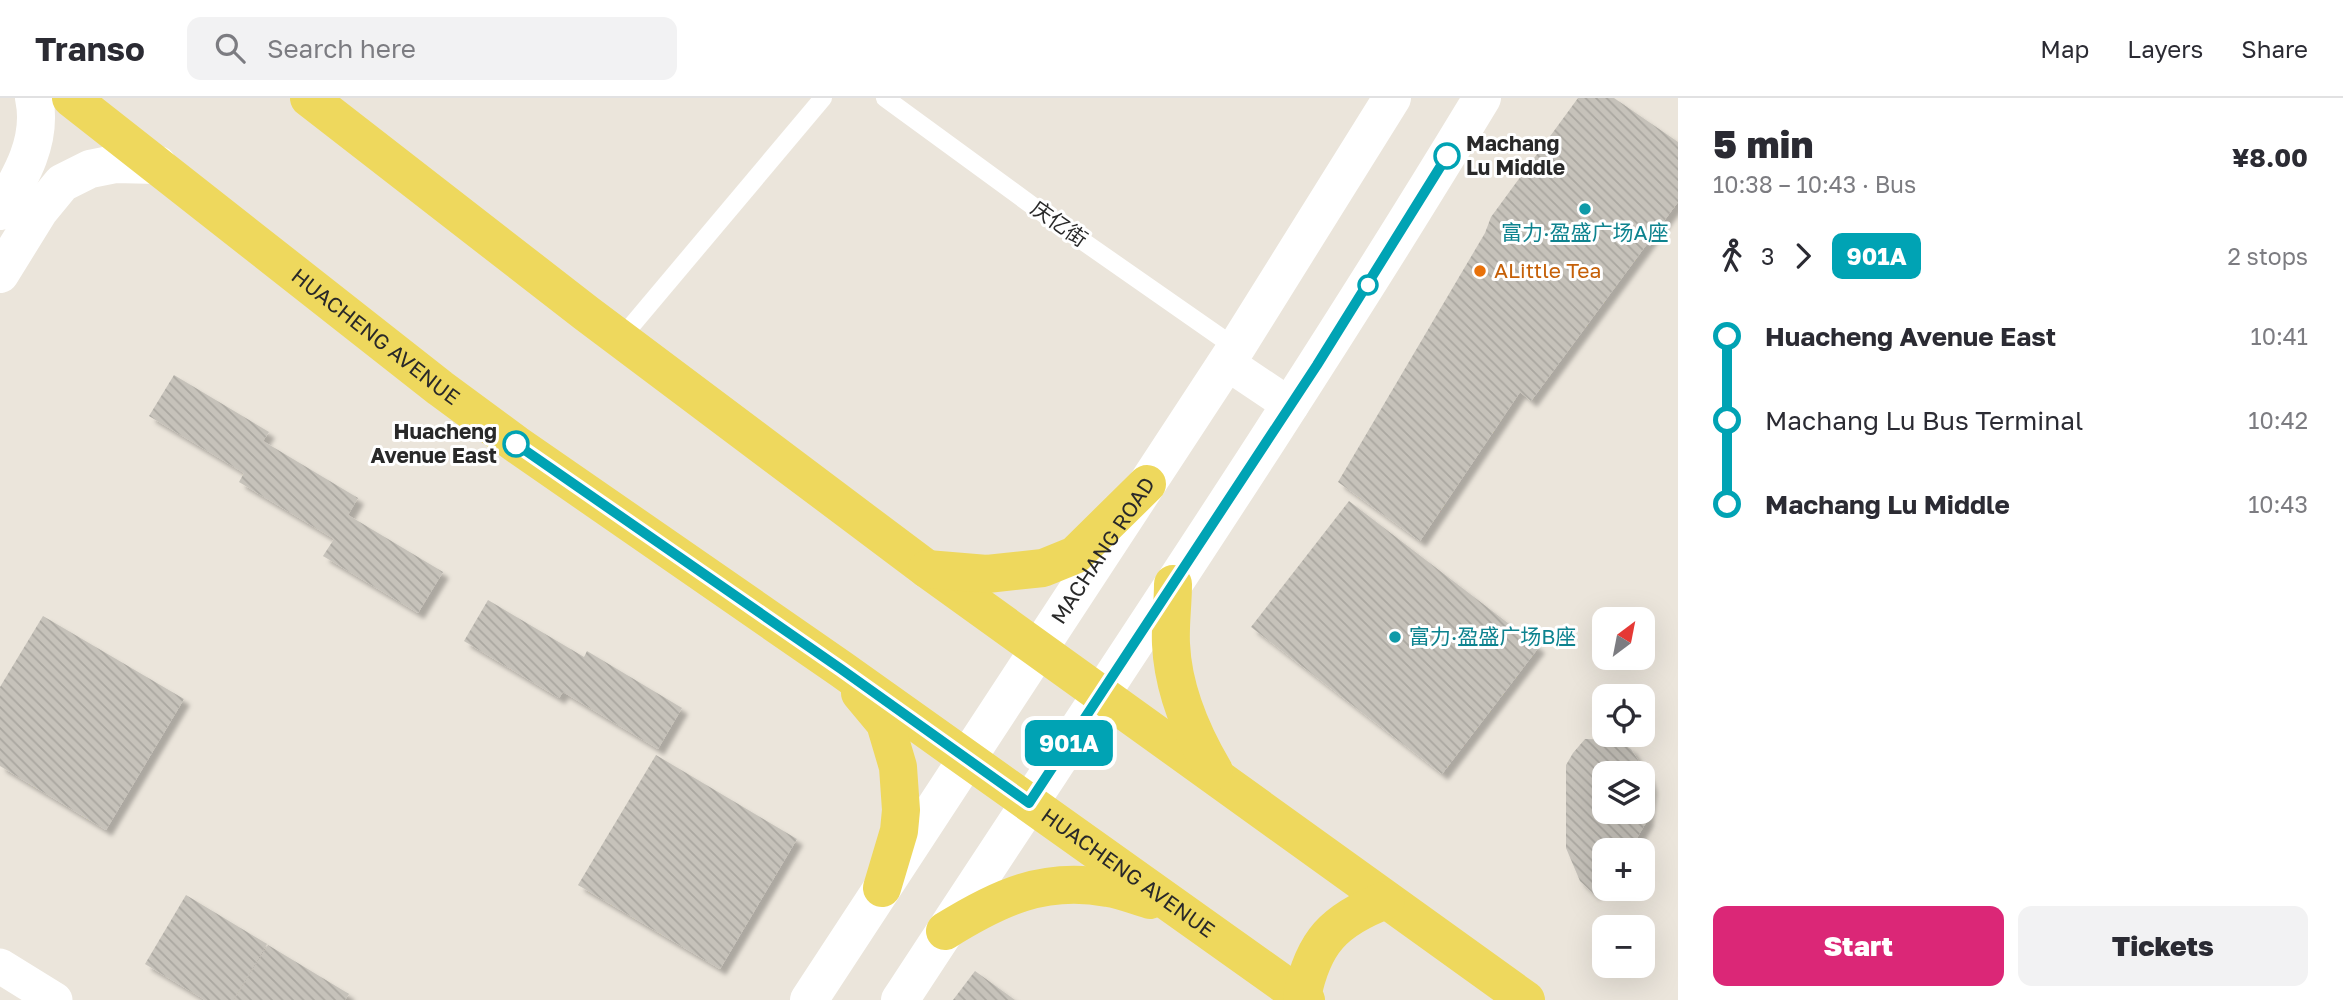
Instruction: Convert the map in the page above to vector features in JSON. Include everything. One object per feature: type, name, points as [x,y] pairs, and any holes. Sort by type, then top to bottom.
[{"type":"main road","points":[[0,211],[20,178],[32,150],[37,113],[34,98]]},
{"type":"main road","name":"HUACHENG AVENUE","points":[[71,98],[440,388],[516,444],[841,669],[1304,999]]},
{"type":"main road","points":[[309,98],[561,294],[927,569],[1525,1000]]},
{"type":"main road","name":"MACHANG ROAD","points":[[809,1000],[1231,355],[1392,98]]},
{"type":"main road","points":[[900,1000],[1291,406],[1370,283],[1482,98]]},
{"type":"main road","points":[[0,274],[39,211],[62,183],[90,169],[115,164],[158,165]]},
{"type":"main road","points":[[927,569],[987,574],[1043,568],[1075,555],[1147,484]]},
{"type":"main road","points":[[1173,584],[1171,645],[1178,688],[1193,736],[1218,779]]},
{"type":"main road","points":[[841,669],[885,723],[898,767],[901,810],[899,831],[882,888]]},
{"type":"main road","points":[[945,932],[995,902],[1028,889],[1066,884],[1109,888],[1179,909]]},
{"type":"main road","points":[[1304,999],[1307,975],[1315,954],[1331,931],[1360,910],[1386,900]]},
{"type":"street","points":[[1231,355],[1291,406]]},
{"type":"street","points":[[0,966],[55,1000]]},
{"type":"lane","points":[[622,337],[823,98]]},
{"type":"lane","name":"庆亿街","points":[[885,98],[1231,355]]},
{"type":"building","points":[[1578,98],[1614,98],[1678,142],[1678,202],[1531,401],[1520,392],[1420,541],[1338,482],[1485,233],[1491,217]]},
{"type":"building","points":[[174,375],[269,432],[263,441],[358,498],[348,515],[443,572],[418,613],[323,556],[334,539],[239,482],[244,473],[149,416]]},
{"type":"building","name":"富力·盈盛广场B座","points":[[1349,501],[1539,647],[1442,774],[1251,627]]},
{"type":"building","points":[[488,600],[584,657],[587,651],[682,708],[658,749],[563,692],[559,698],[464,641]]},
{"type":"building","points":[[43,616],[184,699],[106,830],[0,766],[0,687]]},
{"type":"building","points":[[1585,739],[1592,739],[1592,747],[1628,747],[1639,761],[1592,761],[1592,824],[1645,824],[1637,838],[1592,838],[1592,892],[1580,881],[1566,848],[1566,765]]},
{"type":"building","points":[[656,755],[797,839],[720,969],[578,885]]},
{"type":"building","points":[[186,895],[267,944],[233,1000],[205,1000],[145,964]]},
{"type":"building","points":[[268,945],[349,994],[345,1000],[234,1000]]},
{"type":"building","points":[[975,971],[1015,1000],[953,1000]]},
{"type":"bus line","name":"901A","points":[[516,444],[1029,803],[1370,283],[1447,156]]},
{"type":"place","name":"Machang Lu Middle","points":[[1447,156]]},
{"type":"place","name":"富力·盈盛广场A座","points":[[1585,209]]},
{"type":"place","name":"ALittle Tea","points":[[1480,271]]},
{"type":"place","name":"Huacheng Avenue East","points":[[516,444]]},
{"type":"place","name":"富力·盈盛广场B座","points":[[1395,637]]}]
